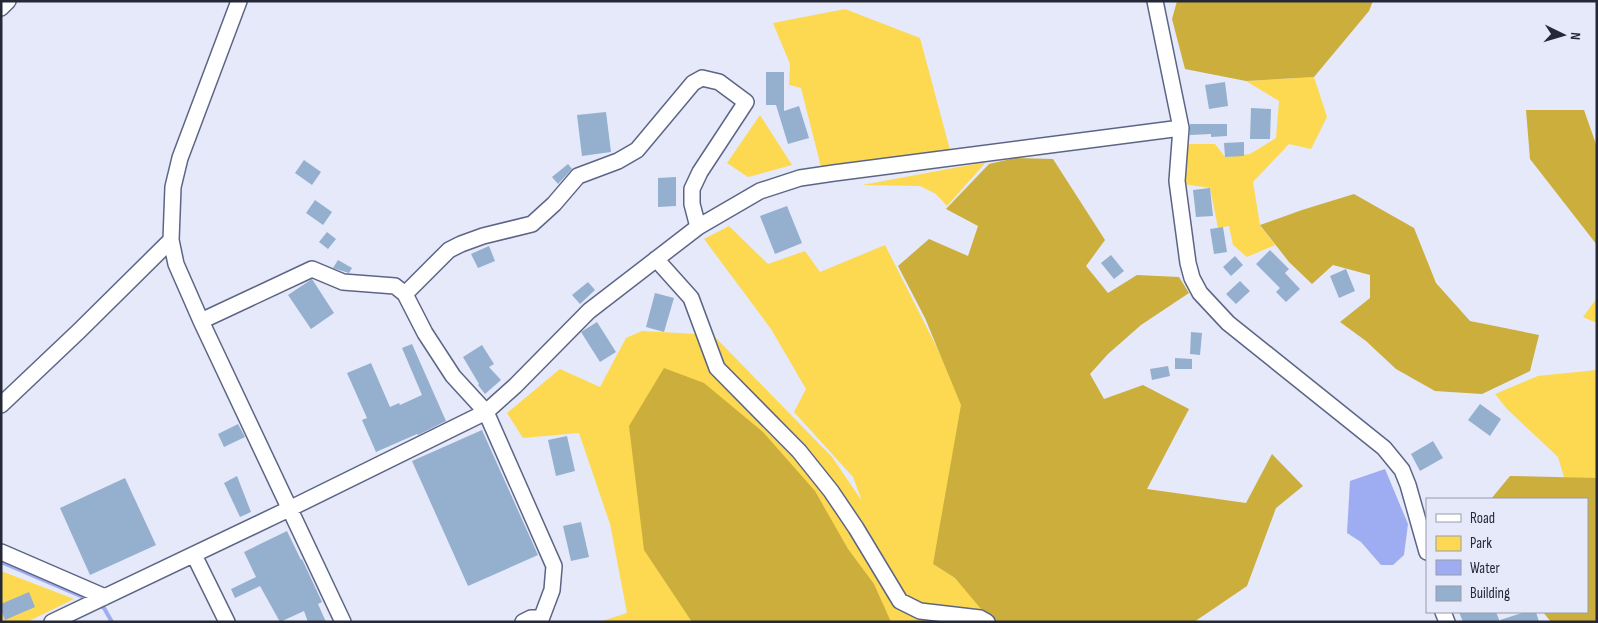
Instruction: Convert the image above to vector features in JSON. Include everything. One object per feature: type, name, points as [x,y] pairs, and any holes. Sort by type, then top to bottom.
[{"type":"street","points":[[1,8],[8,1]]},
{"type":"street","points":[[238,1],[180,158],[173,187],[171,240],[176,264],[201,321],[344,622]]},
{"type":"street","points":[[1155,1],[1181,128],[1177,181],[1188,263],[1192,278],[1200,293],[1228,323],[1384,448],[1402,470],[1426,548]]},
{"type":"street","points":[[405,294],[449,250],[483,236],[532,224],[554,204],[578,176],[618,161],[637,150],[693,83],[702,78],[719,82],[746,102],[700,172],[692,189],[692,204],[698,227]]},
{"type":"street","points":[[52,622],[194,555],[486,412],[515,386],[589,311],[698,227],[760,191],[800,178],[1181,128]]},
{"type":"street","points":[[1,405],[79,332],[171,240]]},
{"type":"street","points":[[656,259],[691,298],[717,368],[799,451],[831,491],[900,600],[920,611],[980,618],[987,622]]},
{"type":"street","points":[[201,321],[312,269],[342,282],[395,286],[405,294],[425,333],[453,376],[486,412],[554,566],[552,590],[540,620],[531,618],[523,622]]},
{"type":"street","points":[[1,552],[105,597]]},
{"type":"street","points":[[194,555],[226,622]]},
{"type":"green space","points":[[845,9],[920,38],[950,150],[821,167],[801,88],[789,85],[790,64],[773,23]]},
{"type":"green space","points":[[1314,77],[1327,117],[1311,149],[1289,144],[1253,182],[1260,225],[1275,245],[1247,257],[1233,245],[1229,226],[1218,228],[1210,188],[1184,184],[1185,144],[1215,144],[1225,157],[1250,154],[1276,138],[1279,101],[1246,81]]},
{"type":"green space","points":[[760,115],[792,165],[748,177],[727,163]]},
{"type":"green space","points":[[986,162],[947,206],[936,194],[920,186],[862,185]]},
{"type":"green space","points":[[729,226],[768,264],[805,251],[820,272],[885,245],[966,405],[933,564],[955,578],[1003,622],[599,622],[627,613],[610,524],[579,433],[523,438],[507,413],[560,369],[600,387],[626,338],[642,331],[713,335],[832,457],[862,501],[853,477],[794,412],[806,389],[771,329],[704,239]]},
{"type":"green space","points":[[1597,298],[1597,323],[1583,317]]},
{"type":"green space","points":[[1597,370],[1597,481],[1564,477],[1558,457],[1507,409],[1495,394],[1538,376]]},
{"type":"green space","points":[[1,571],[74,599],[27,622],[1,622]]},
{"type":"shaded area","points":[[1177,1],[1373,1],[1369,11],[1314,77],[1246,81],[1185,69],[1172,19]]},
{"type":"shaded area","points":[[1526,110],[1584,110],[1597,147],[1597,245],[1530,159]]},
{"type":"shaded area","points":[[1015,158],[1053,159],[1105,240],[1086,266],[1108,293],[1137,275],[1179,277],[1189,293],[1141,325],[1108,354],[1090,374],[1104,399],[1143,385],[1189,409],[1147,489],[1246,503],[1272,454],[1303,486],[1276,508],[1247,586],[1194,622],[992,622],[955,578],[933,564],[961,405],[925,318],[898,266],[929,239],[968,256],[978,226],[946,209],[989,164]]},
{"type":"shaded area","points":[[1354,194],[1414,228],[1436,283],[1470,321],[1539,335],[1530,371],[1482,394],[1435,391],[1396,369],[1366,341],[1340,322],[1370,298],[1370,275],[1333,265],[1312,284],[1289,262],[1260,225]]},
{"type":"shaded area","points":[[664,368],[704,383],[763,432],[815,491],[848,549],[874,584],[891,622],[692,622],[644,550],[629,426]]},
{"type":"shaded area","points":[[1510,476],[1597,478],[1597,622],[1551,622],[1544,613],[1588,613],[1588,498],[1492,498]]},
{"type":"water","points":[[1385,469],[1408,524],[1404,555],[1393,565],[1381,565],[1361,542],[1347,533],[1350,481]]},
{"type":"building","points":[[766,72],[784,72],[784,111],[799,106],[809,138],[788,144],[776,105],[766,105]]},
{"type":"building","points":[[1225,82],[1228,106],[1209,109],[1205,85]]},
{"type":"building","points":[[1251,108],[1271,109],[1270,139],[1250,139]]},
{"type":"building","points":[[606,112],[611,152],[582,156],[577,115]]},
{"type":"building","points":[[1190,124],[1227,124],[1227,136],[1211,137],[1211,134],[1190,135]]},
{"type":"building","points":[[1244,142],[1244,156],[1225,157],[1224,143]]},
{"type":"building","points":[[304,160],[321,172],[312,185],[295,173]]},
{"type":"building","points":[[568,164],[572,169],[558,184],[552,177]]},
{"type":"building","points":[[676,177],[676,206],[658,207],[658,178]]},
{"type":"building","points":[[1210,188],[1213,216],[1196,217],[1193,190]]},
{"type":"building","points":[[315,200],[332,212],[323,225],[306,213]]},
{"type":"building","points":[[787,206],[802,243],[775,254],[760,216]]},
{"type":"building","points":[[1223,227],[1227,252],[1214,254],[1210,229]]},
{"type":"building","points":[[327,232],[336,239],[328,249],[319,242]]},
{"type":"building","points":[[489,246],[495,261],[478,268],[471,254]]},
{"type":"building","points":[[1270,250],[1289,269],[1285,273],[1300,289],[1286,302],[1276,292],[1280,288],[1256,264]]},
{"type":"building","points":[[1111,255],[1124,271],[1114,279],[1101,263]]},
{"type":"building","points":[[1235,256],[1243,265],[1231,276],[1223,267]]},
{"type":"building","points":[[338,260],[352,268],[349,273],[333,268]]},
{"type":"building","points":[[1346,269],[1355,291],[1339,298],[1330,276]]},
{"type":"building","points":[[312,279],[334,313],[311,329],[288,295]]},
{"type":"building","points":[[1240,281],[1250,291],[1236,304],[1226,294]]},
{"type":"building","points":[[588,282],[595,290],[580,304],[572,295]]},
{"type":"building","points":[[655,293],[674,298],[664,332],[646,327]]},
{"type":"building","points":[[597,322],[616,352],[600,362],[581,332]]},
{"type":"building","points":[[1191,332],[1202,333],[1200,355],[1190,354]]},
{"type":"building","points":[[412,344],[446,421],[376,452],[362,420],[367,418],[347,373],[371,363],[390,407],[399,403],[400,405],[422,395],[402,348]]},
{"type":"building","points":[[482,345],[494,364],[489,367],[501,380],[485,394],[463,357]]},
{"type":"building","points":[[1175,358],[1192,359],[1192,369],[1175,369]]},
{"type":"building","points":[[1168,366],[1170,376],[1152,380],[1150,369]]},
{"type":"building","points":[[1480,404],[1501,419],[1490,436],[1468,420]]},
{"type":"building","points":[[238,424],[245,437],[224,447],[218,434]]},
{"type":"building","points":[[482,430],[538,555],[468,586],[412,461]]},
{"type":"building","points":[[567,436],[575,471],[556,476],[548,440]]},
{"type":"building","points":[[1433,441],[1443,458],[1420,471],[1411,454]]},
{"type":"building","points":[[237,476],[251,512],[240,517],[224,483]]},
{"type":"building","points":[[125,478],[156,545],[90,575],[60,508]]},
{"type":"building","points":[[581,522],[589,557],[571,561],[563,526]]},
{"type":"building","points":[[287,531],[322,602],[318,604],[326,622],[308,622],[304,611],[280,622],[260,586],[235,598],[231,589],[256,577],[244,552]]},
{"type":"building","points":[[29,592],[35,607],[5,620],[1,604]]},
{"type":"building","points":[[1459,613],[1496,613],[1500,622],[1463,622]]},
{"type":"building","points":[[1522,613],[1536,613],[1539,622],[1501,622],[1500,620]]},
{"type":"waterway","points":[[1,562],[90,600]]},
{"type":"waterway","points":[[98,604],[104,608],[112,622]]}]
